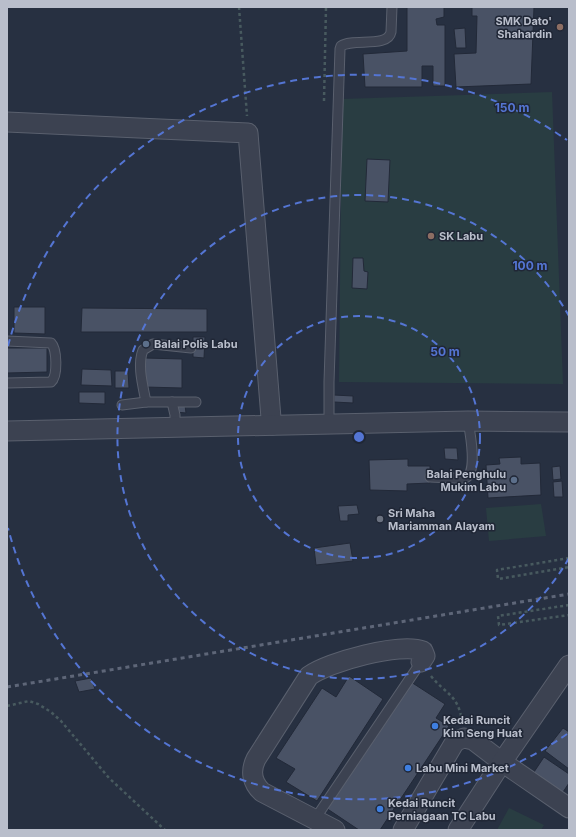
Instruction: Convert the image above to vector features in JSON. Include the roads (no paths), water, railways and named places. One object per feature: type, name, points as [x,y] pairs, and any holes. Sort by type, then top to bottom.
[{"type":"street","points":[[7,122],[248,133],[271,418],[273,426]]},
{"type":"street","points":[[7,431],[273,426],[329,423],[468,421],[569,422]]},
{"type":"street","points":[[335,830],[315,818],[262,792],[255,784],[252,774],[253,764],[309,676],[317,671],[378,652],[408,649],[418,649],[423,651],[425,656],[421,662]]},
{"type":"street","points":[[458,830],[502,762],[569,665]]},
{"type":"street","points":[[403,830],[452,745],[456,741],[464,738],[473,740],[569,808]]},
{"type":"lane","points":[[329,423],[329,382],[340,49],[341,46],[346,43],[381,41],[387,39],[391,32],[392,7]]},
{"type":"lane","points":[[7,341],[51,343],[54,348],[56,374],[54,380],[51,382],[7,383]]},
{"type":"lane","points":[[146,402],[142,383],[140,356],[143,350],[153,344],[191,348]]},
{"type":"lane","points":[[122,404],[146,402],[196,402]]},
{"type":"lane","points":[[172,402],[175,416],[175,428]]},
{"type":"lane","points":[[430,477],[465,478],[471,473],[473,466],[468,421]]},
{"type":"lane","points":[[315,818],[421,662]]},
{"type":"railway","points":[[7,687],[569,594]]},
{"type":"place","name":"SMK Dato' Shahardin","points":[[560,27]]},
{"type":"place","name":"SK Labu","points":[[431,236]]},
{"type":"place","name":"Balai Polis Labu","points":[[146,344]]},
{"type":"place","name":"Balai Penghulu Mukim Labu","points":[[514,480]]},
{"type":"place","name":"Sri Maha Mariamman Alayam","points":[[380,519]]},
{"type":"place","name":"Kedai Runcit Kim Seng Huat","points":[[435,726]]},
{"type":"place","name":"Labu Mini Market","points":[[408,768]]},
{"type":"place","name":"Kedai Runcit Perniagaan TC Labu","points":[[380,809]]}]
